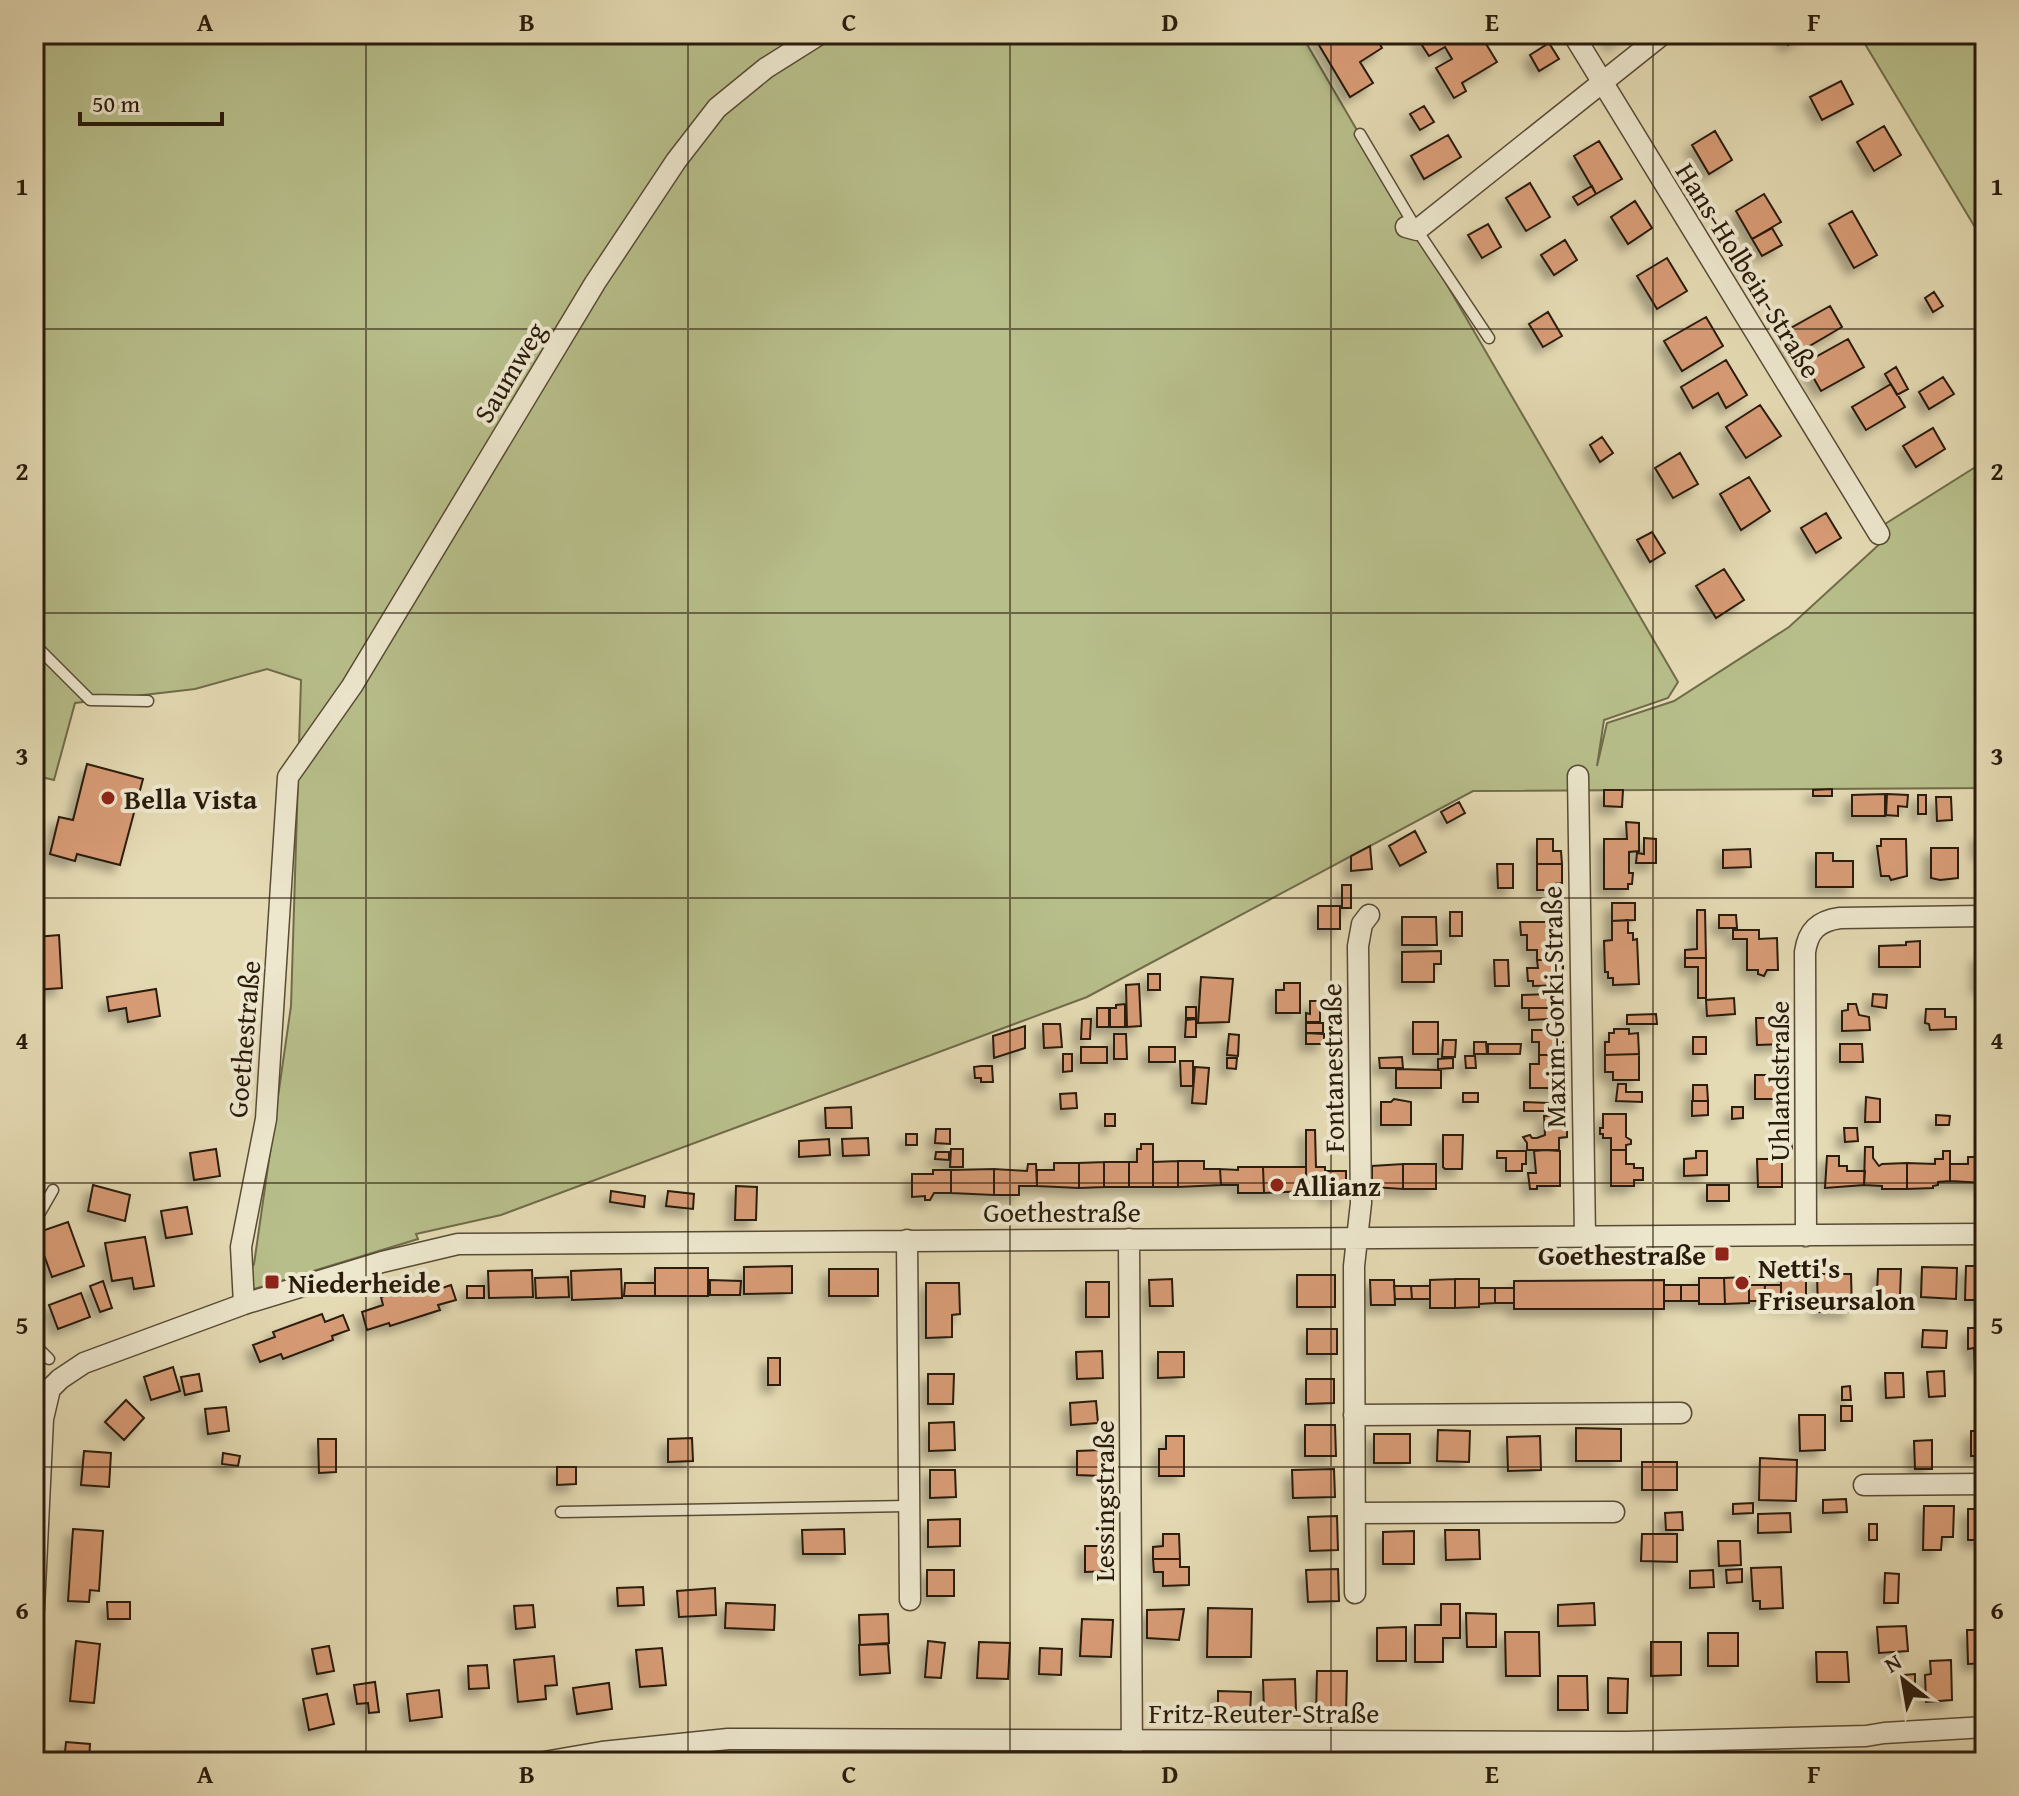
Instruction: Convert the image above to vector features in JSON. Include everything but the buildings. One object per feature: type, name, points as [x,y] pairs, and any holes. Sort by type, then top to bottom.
[{"type":"street","name":"Saumweg","points":[[288,777],[352,686],[595,283],[676,161],[717,108],[766,68],[820,34]]},
{"type":"street","name":"Hans-Holbein-Straße","points":[[1573,34],[1879,534]]},
{"type":"street","points":[[1412,229],[1663,34]]},
{"type":"street","name":"Maxim-Gorki-Straße","points":[[1578,776],[1585,1237]]},
{"type":"street","name":"Goethestraße","points":[[244,1304],[241,1247],[266,1119],[288,777]]},
{"type":"street","name":"Fontanestraße","points":[[1355,1593],[1354,1266],[1361,1203],[1358,946],[1362,924],[1369,915]]},
{"type":"street","name":"Uhlandstraße","points":[[1806,1236],[1807,936],[1828,920],[1840,918],[1985,916]]},
{"type":"street","name":"Goethestraße","points":[[34,1609],[43,1419],[50,1389],[70,1370],[244,1304],[382,1262],[458,1244],[1985,1234]]},
{"type":"street","name":"Lessingstraße","points":[[1129,1239],[1132,1762]]},
{"type":"street","points":[[907,1240],[910,1600]]},
{"type":"street","points":[[1354,1415],[1681,1413]]},
{"type":"street","points":[[1864,1485],[1985,1484]]},
{"type":"street","points":[[1355,1513],[1614,1512]]},
{"type":"street","name":"Fritz-Reuter-Straße","points":[[544,1762],[602,1752],[728,1739],[1627,1742],[1866,1736],[1985,1727]]},
{"type":"lane","points":[[1360,134],[1412,229],[1489,338]]},
{"type":"lane","points":[[34,644],[90,700],[148,701]]},
{"type":"lane","points":[[34,1223],[53,1190]]},
{"type":"lane","points":[[34,1344],[49,1359]]},
{"type":"lane","points":[[561,1512],[908,1506]]},
{"type":"green space","points":[[34,34],[1301,34],[1678,682],[1668,698],[1604,720],[1597,766],[1607,723],[1674,701],[1789,627],[1884,540],[1885,524],[1985,461],[1985,788],[1473,791],[1087,997],[501,1215],[416,1234],[418,1239],[251,1290],[245,1277],[254,1264],[291,1006],[301,680],[267,669],[195,689],[75,703],[54,780],[37,776],[34,786],[34,697],[40,683],[34,676]]},
{"type":"green space","points":[[1859,34],[1985,34],[1985,244]]},
{"type":"place","name":"Bella Vista","points":[[108,798]]},
{"type":"place","name":"Allianz","points":[[1277,1185]]},
{"type":"place","name":"Goethestraße","points":[[1722,1254]]},
{"type":"place","name":"Niederheide","points":[[272,1282]]},
{"type":"place","name":"Netti's Friseursalon","points":[[1742,1283]]}]
